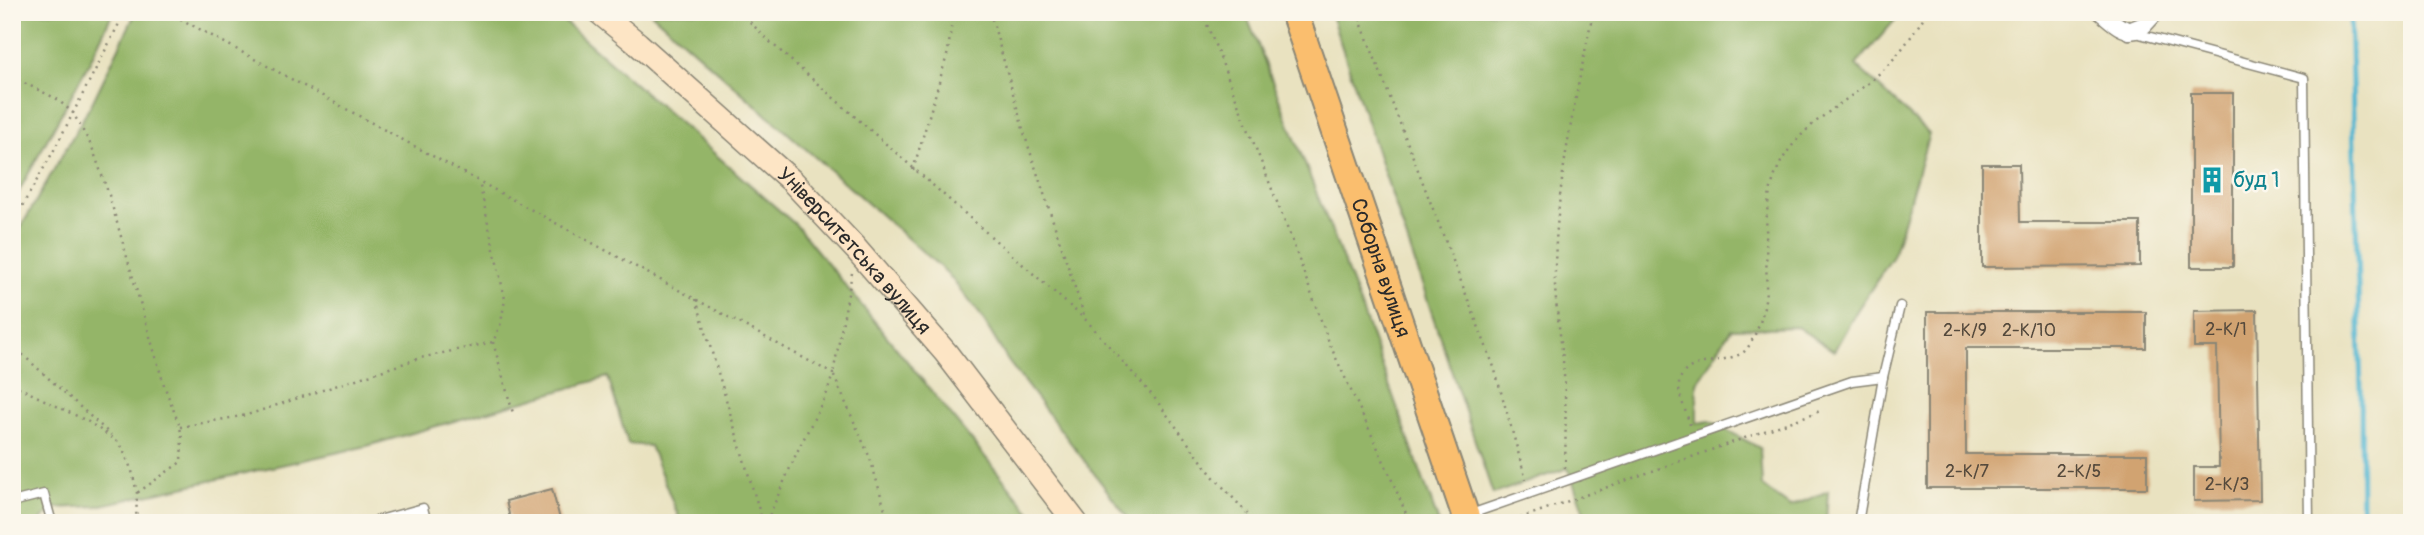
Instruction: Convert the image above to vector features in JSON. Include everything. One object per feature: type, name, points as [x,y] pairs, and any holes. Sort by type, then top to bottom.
[{"type":"main road","name":"Університетська вулиця","points":[[599,12],[648,52],[793,182],[856,249],[946,352],[1076,523]]},
{"type":"main road","name":"Соборна вулиця","points":[[1294,12],[1467,519]]},
{"type":"street","points":[[2101,12],[2129,31],[2141,27],[2156,12]]},
{"type":"lane","points":[[2129,31],[2304,78],[2309,523]]},
{"type":"lane","points":[[1858,523],[1883,377],[1900,306]]},
{"type":"lane","points":[[1467,519],[1529,494],[1852,381],[1883,377]]},
{"type":"lane","points":[[12,502],[44,494],[52,523]]},
{"type":"lane","points":[[368,523],[423,508],[426,523]]},
{"type":"path","points":[[12,224],[125,12]]},
{"type":"path","points":[[168,12],[833,374],[870,458],[889,523]]},
{"type":"path","points":[[740,12],[913,170],[1087,321],[1153,397],[1212,475],[1256,523]]},
{"type":"path","points":[[913,170],[948,52],[953,12]]},
{"type":"path","points":[[989,12],[1026,136],[1087,321]]},
{"type":"path","points":[[1202,12],[1290,235],[1330,345],[1387,466],[1410,523]]},
{"type":"path","points":[[1357,12],[1494,367],[1529,494]]},
{"type":"path","points":[[1564,482],[1566,425],[1555,272],[1558,207],[1567,141],[1593,12]]},
{"type":"path","points":[[1693,436],[1679,387],[1683,375],[1700,363],[1732,358],[1746,350],[1762,320],[1766,304],[1766,214],[1779,166],[1810,125],[1885,68],[1927,12]]},
{"type":"path","points":[[12,77],[57,99],[73,113],[92,146],[109,195],[169,402],[180,427],[183,447],[181,462],[137,493]]},
{"type":"path","points":[[478,181],[505,299],[501,323],[493,342],[513,412]]},
{"type":"path","points":[[764,523],[827,393],[833,374],[856,249]]},
{"type":"path","points":[[696,299],[764,523]]},
{"type":"path","points":[[180,427],[247,415],[420,358],[493,342]]},
{"type":"path","points":[[12,345],[120,443],[132,471],[137,493],[136,523]]},
{"type":"path","points":[[12,384],[88,421],[120,443]]},
{"type":"path","points":[[1507,523],[1823,410]]},
{"type":"green space","points":[[12,12],[113,12],[89,63],[12,204]]},
{"type":"green space","points":[[136,12],[553,12],[796,225],[1039,523],[681,523],[650,446],[628,444],[608,377],[367,446],[97,506],[54,508],[38,523],[12,523],[12,243],[93,101]]},
{"type":"green space","points":[[650,12],[1245,12],[1354,288],[1439,523],[1132,523],[1008,361],[979,313],[947,273]]},
{"type":"green space","points":[[1330,12],[1902,12],[1856,65],[1929,134],[1893,256],[1834,351],[1797,327],[1731,329],[1697,383],[1697,423],[1710,421],[1760,448],[1762,486],[1790,507],[1828,491],[1826,523],[1588,523],[1568,468],[1493,494]]},
{"type":"building","name":"буд 1","points":[[2191,93],[2233,93],[2233,267],[2191,267]]},
{"type":"building","points":[[1982,164],[2019,164],[2020,222],[2140,222],[2140,266],[1982,267]]},
{"type":"building","points":[[2257,310],[2260,500],[2194,501],[2194,467],[2219,467],[2217,347],[2194,347],[2194,311]]},
{"type":"building","points":[[1927,312],[2146,312],[2146,348],[1966,348],[1966,454],[2147,454],[2147,488],[1927,488]]},
{"type":"building","points":[[552,489],[561,523],[511,523],[506,501]]},
{"type":"waterway","points":[[2350,12],[2361,390],[2362,523]]},
{"type":"place","name":"буд 1","points":[[2212,180]]}]
